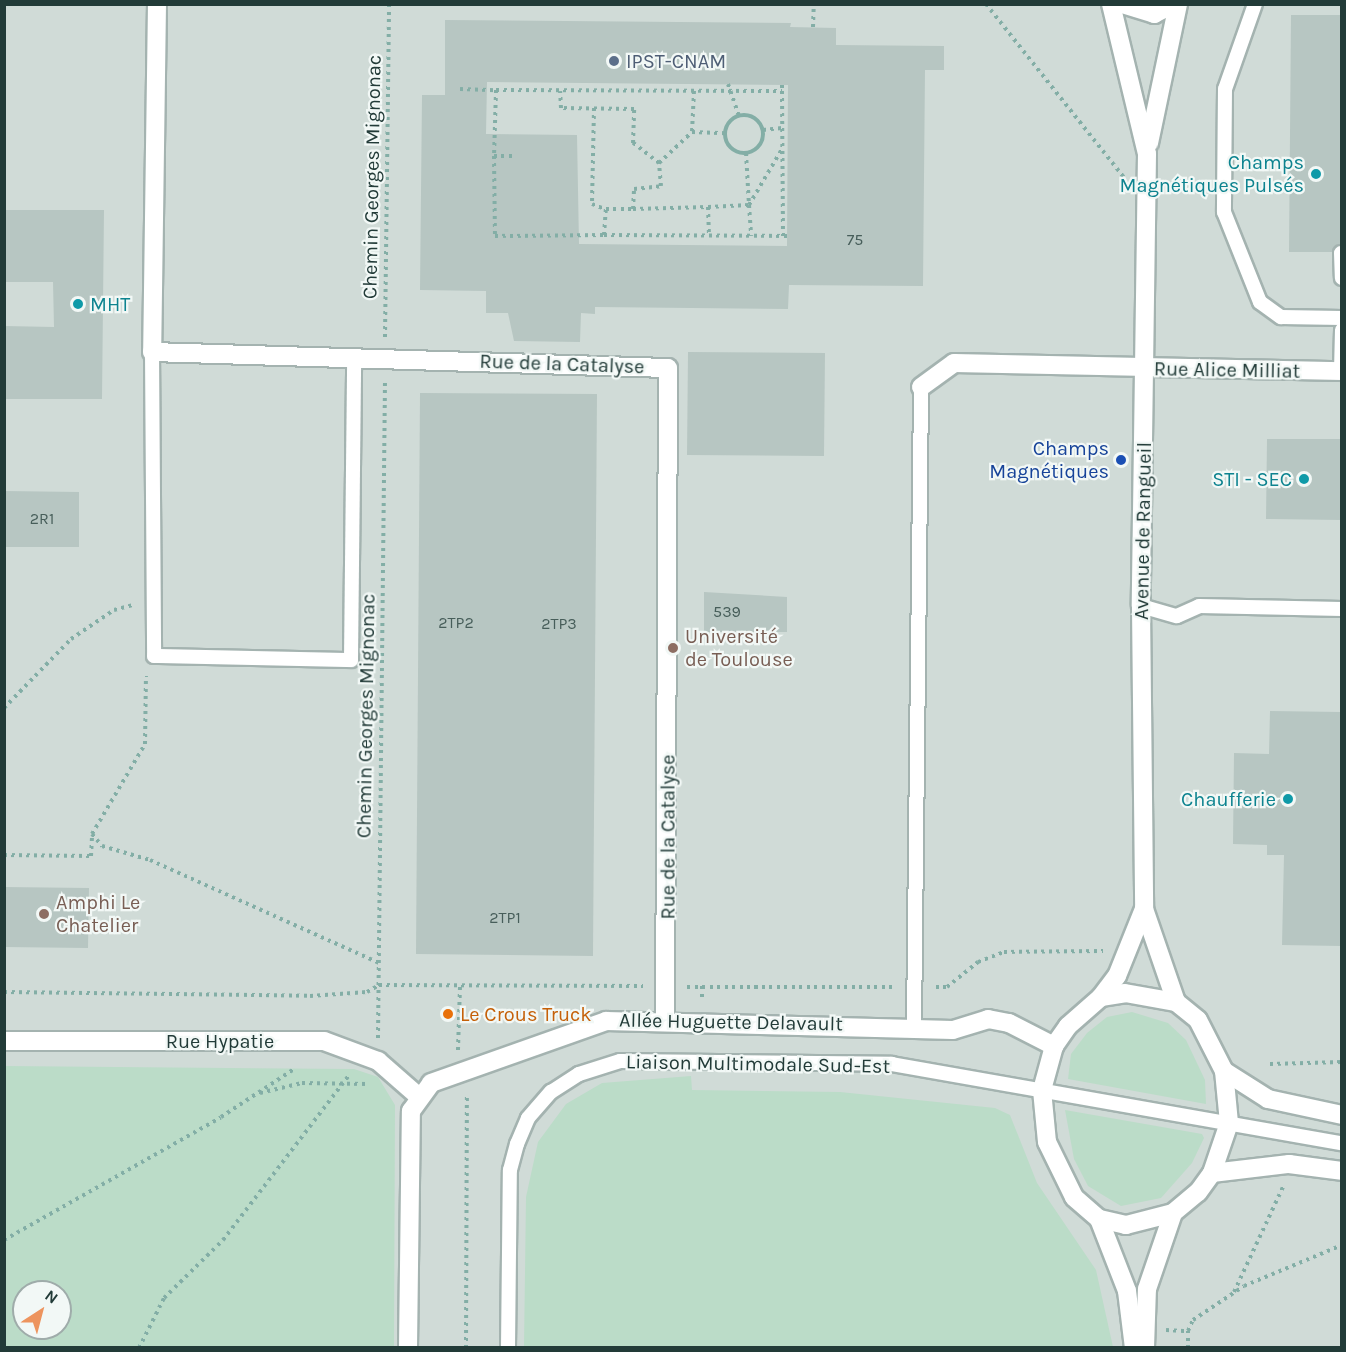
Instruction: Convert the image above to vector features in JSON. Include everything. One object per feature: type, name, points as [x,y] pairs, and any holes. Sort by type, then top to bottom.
[{"type":"street","points":[[152,352],[157,4]]},
{"type":"street","name":"Avenue de Rangueil","points":[[1111,4],[1147,154]]},
{"type":"street","name":"Avenue de Rangueil","points":[[1122,4],[1154,14],[1176,4]]},
{"type":"street","name":"Avenue de Rangueil","points":[[1176,4],[1147,154],[1141,606],[1144,909],[1176,1002]]},
{"type":"street","name":"Rue de la Catalyse","points":[[152,352],[668,368],[669,947],[665,1018]]},
{"type":"street","name":"Rue Alice Milliat","points":[[921,387],[954,363],[1145,369],[1341,371]]},
{"type":"street","name":"Avenue de Rangueil","points":[[1054,1046],[1101,997],[1117,976],[1144,909]]},
{"type":"street","points":[[1101,997],[1151,994],[1176,1002],[1198,1020],[1224,1071],[1228,1123],[1212,1173],[1173,1213],[1147,1289],[1145,1347]]},
{"type":"street","name":"Allée Huguette Delavault","points":[[418,1096],[431,1083],[606,1021],[665,1018],[914,1026],[953,1030],[988,1019],[1009,1023],[1054,1046]]},
{"type":"street","name":"Rue Hypatie","points":[[4,1041],[324,1041],[378,1061],[418,1096]]},
{"type":"street","points":[[1054,1046],[1042,1090],[1047,1142],[1057,1169],[1074,1197],[1099,1219],[1126,1291],[1134,1347]]},
{"type":"street","points":[[1224,1071],[1268,1099],[1341,1115]]},
{"type":"street","points":[[408,1347],[411,1110],[418,1096]]},
{"type":"street","points":[[1212,1173],[1289,1164],[1341,1171]]},
{"type":"street","points":[[1099,1219],[1126,1225],[1173,1213]]},
{"type":"lane","points":[[1255,4],[1225,89],[1224,212],[1260,302],[1281,317],[1341,318]]},
{"type":"lane","points":[[1341,253],[1341,278]]},
{"type":"lane","points":[[1341,330],[1341,371]]},
{"type":"lane","points":[[152,352],[154,656],[351,660],[354,357]]},
{"type":"lane","points":[[914,1026],[921,387]]},
{"type":"lane","points":[[1141,606],[1177,616],[1199,606],[1341,609]]},
{"type":"lane","name":"Liaison Multimodale Sud-Est","points":[[508,1347],[510,1170],[528,1118],[579,1074],[620,1061],[892,1064],[1341,1143]]},
{"type":"path","name":"Chemin Georges Mignonac","points":[[378,1061],[389,4]]},
{"type":"path","points":[[813,27],[814,4]]},
{"type":"path","points":[[986,4],[1119,177],[1127,180]]},
{"type":"path","points":[[728,84],[728,91],[739,116]]},
{"type":"path","points":[[496,90],[495,236],[785,236],[782,85]]},
{"type":"path","points":[[460,89],[782,91]]},
{"type":"path","points":[[560,90],[561,108],[634,108],[633,143],[659,163],[661,186],[634,189],[633,209]]},
{"type":"path","points":[[659,163],[692,132],[694,91]]},
{"type":"path","points":[[594,108],[592,204],[606,209],[749,205]]},
{"type":"path","points":[[739,116],[756,119],[763,130],[761,143],[746,153]]},
{"type":"path","points":[[726,133],[739,116]]},
{"type":"path","points":[[763,130],[782,128]]},
{"type":"path","points":[[692,132],[726,133]]},
{"type":"path","points":[[726,133],[734,149],[746,153]]},
{"type":"path","points":[[749,205],[782,148]]},
{"type":"path","points":[[746,153],[751,236]]},
{"type":"path","points":[[494,156],[514,156]]},
{"type":"path","points":[[708,207],[709,236]]},
{"type":"path","points":[[604,235],[606,209]]},
{"type":"path","points":[[4,708],[71,639],[114,610],[141,603]]},
{"type":"path","points":[[4,855],[91,856],[92,834],[144,744],[146,675]]},
{"type":"path","points":[[92,834],[102,846],[150,860],[379,963]]},
{"type":"path","points":[[935,987],[947,987],[978,962],[1004,952],[1108,951]]},
{"type":"path","points":[[4,992],[310,996],[367,992],[379,985],[650,986]]},
{"type":"path","points":[[456,1049],[460,986]]},
{"type":"path","points":[[702,1005],[702,986],[897,987]]},
{"type":"path","points":[[1270,1064],[1341,1062]]},
{"type":"path","points":[[4,1240],[254,1095],[294,1068]]},
{"type":"path","points":[[139,1347],[164,1298],[223,1240],[354,1069]]},
{"type":"path","points":[[254,1095],[282,1085],[374,1084]]},
{"type":"path","points":[[466,1347],[467,1085]]},
{"type":"path","points":[[1234,1292],[1285,1181]]},
{"type":"path","points":[[1188,1347],[1188,1331],[1193,1320],[1234,1292],[1341,1245]]},
{"type":"path","points":[[1157,1330],[1188,1331]]},
{"type":"shaded area","name":"Université de Toulouse","points":[[5,5],[1341,5],[1341,1347],[5,1348]]},
{"type":"green space","points":[[1132,1012],[1168,1023],[1186,1040],[1205,1080],[1206,1104],[1068,1079],[1071,1054],[1087,1033],[1107,1017]]},
{"type":"green space","points":[[5,1066],[354,1069],[378,1077],[395,1105],[394,1347],[5,1347]]},
{"type":"green space","points":[[691,1076],[692,1090],[840,1092],[995,1108],[1010,1115],[1037,1183],[1096,1270],[1113,1347],[524,1347],[526,1197],[538,1142],[566,1104],[602,1083]]},
{"type":"green space","points":[[1065,1110],[1202,1134],[1204,1138],[1192,1163],[1161,1198],[1121,1206],[1088,1186],[1074,1159]]},
{"type":"building","name":"Champs Magnétiques Pulsés","points":[[1291,15],[1341,15],[1341,244],[1332,252],[1289,252]]},
{"type":"building","points":[[445,20],[791,23],[790,27],[836,28],[836,45],[944,46],[944,70],[925,70],[923,286],[789,285],[788,309],[595,307],[595,314],[581,313],[580,342],[514,341],[508,313],[486,313],[486,291],[420,290],[422,95],[445,95]],"holes":[[[487,82],[788,85],[787,246],[579,244],[577,135],[486,134]]]},
{"type":"building","name":"MHT","points":[[4,210],[104,210],[102,399],[4,399],[4,326],[54,327],[53,282],[4,282]]},
{"type":"building","points":[[688,352],[825,353],[824,456],[687,455]]},
{"type":"building","points":[[420,393],[597,394],[593,956],[416,954]]},
{"type":"building","name":"STI - SEC","points":[[1267,439],[1341,439],[1341,520],[1266,519]]},
{"type":"building","points":[[4,491],[79,492],[79,547],[4,547]]},
{"type":"building","points":[[704,592],[787,597],[787,632],[704,632]]},
{"type":"building","name":"Chaufferie","points":[[1270,711],[1341,712],[1341,946],[1282,945],[1284,855],[1267,855],[1267,845],[1233,844],[1234,753],[1269,754]]},
{"type":"building","points":[[4,887],[89,888],[88,948],[4,947]]},
{"type":"place","name":"IPST-CNAM","points":[[614,61]]},
{"type":"place","name":"Champs Magnétiques Pulsés","points":[[1316,174]]},
{"type":"place","name":"MHT","points":[[78,304]]},
{"type":"place","name":"Champs Magnétiques","points":[[1121,460]]},
{"type":"place","name":"STI - SEC","points":[[1304,479]]},
{"type":"place","name":"Université de Toulouse","points":[[673,648]]},
{"type":"place","name":"Chaufferie","points":[[1288,799]]},
{"type":"place","name":"Amphi Le Chatelier","points":[[44,914]]},
{"type":"place","name":"Le Crous Truck","points":[[448,1014]]}]
